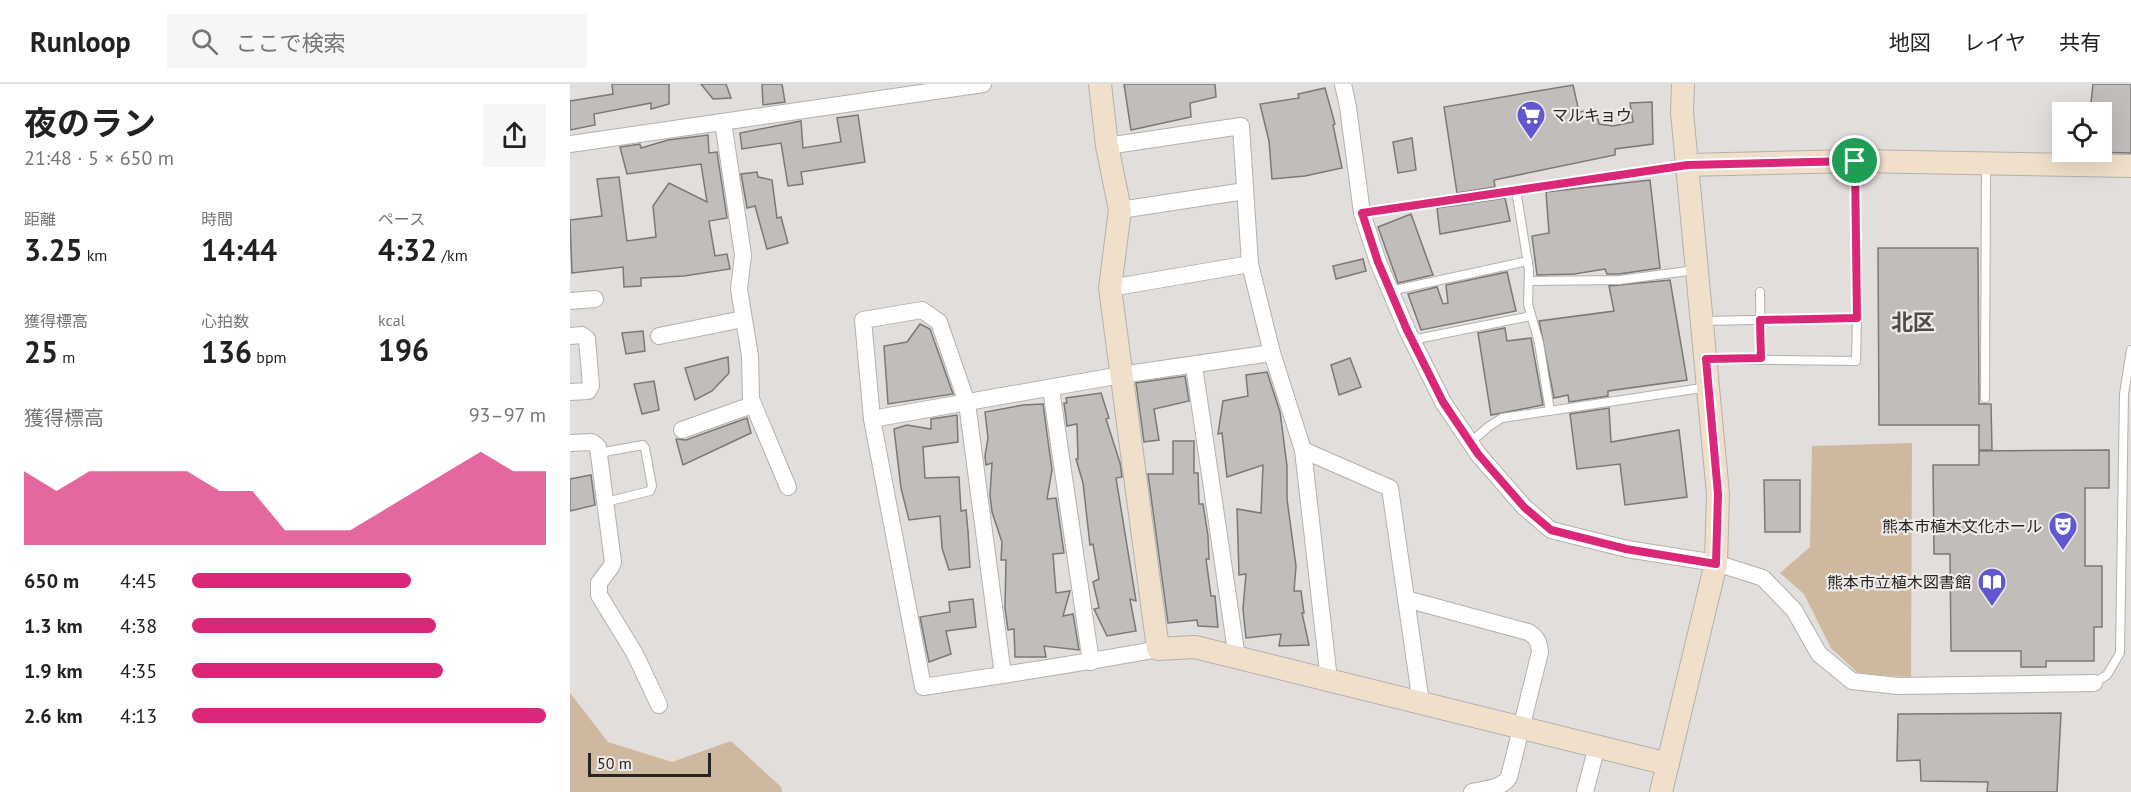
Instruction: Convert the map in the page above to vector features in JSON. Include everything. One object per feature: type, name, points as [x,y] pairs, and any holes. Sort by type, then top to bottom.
[{"type":"street","points":[[570,144],[983,84]]},
{"type":"street","points":[[1100,84],[1107,146],[1120,210],[1110,288],[1158,649]]},
{"type":"street","points":[[1343,84],[1362,213],[1378,262],[1412,340],[1443,402],[1471,442],[1524,507],[1551,530],[1626,549],[1716,564],[1762,578],[1794,610],[1819,654],[1851,681],[1898,686],[2094,683]]},
{"type":"street","points":[[1661,792],[1716,564],[1718,494],[1682,112],[1683,84]]},
{"type":"street","points":[[723,122],[743,255],[739,289],[750,356],[752,405],[789,487]]},
{"type":"street","points":[[1107,146],[1241,126],[1250,264],[1272,353],[1303,450],[1329,680]]},
{"type":"street","points":[[1688,165],[1855,161],[2131,166]]},
{"type":"street","points":[[1120,210],[1245,191]]},
{"type":"street","points":[[1110,288],[1250,264]]},
{"type":"street","points":[[570,301],[595,300]]},
{"type":"street","points":[[1003,675],[967,403],[939,322],[922,310],[863,320],[872,418],[923,687],[1091,662],[1158,649],[1195,647],[1668,764]]},
{"type":"street","points":[[658,336],[743,319]]},
{"type":"street","points":[[570,336],[582,335],[587,339],[591,386],[588,391],[570,392]]},
{"type":"street","points":[[872,418],[1051,389],[1121,375],[1272,353]]},
{"type":"street","points":[[1194,366],[1237,658]]},
{"type":"street","points":[[1051,389],[1091,662]]},
{"type":"street","points":[[682,430],[752,405]]},
{"type":"street","points":[[570,443],[592,442],[598,447],[612,564],[598,583],[598,595],[635,654],[659,705]]},
{"type":"street","points":[[1303,450],[1390,488],[1421,703]]},
{"type":"street","points":[[1406,599],[1536,636],[1540,652],[1506,781],[1498,786],[1472,792]]},
{"type":"street","points":[[1585,792],[1597,746]]},
{"type":"lane","points":[[1706,359],[1856,361],[1855,161]]},
{"type":"lane","points":[[1985,398],[1986,163]]},
{"type":"lane","points":[[1362,213],[1688,165]]},
{"type":"lane","points":[[1516,190],[1528,261],[1531,316],[1539,343],[1550,411]]},
{"type":"lane","points":[[1390,291],[1528,261]]},
{"type":"lane","points":[[1529,281],[1619,280],[1697,270]]},
{"type":"lane","points":[[1760,292],[1761,358]]},
{"type":"lane","points":[[1412,340],[1531,316]]},
{"type":"lane","points":[[1702,321],[1857,318]]},
{"type":"lane","points":[[2094,683],[2107,675],[2120,653],[2124,394],[2131,350]]},
{"type":"lane","points":[[1471,442],[1502,418],[1708,387]]},
{"type":"lane","points":[[599,453],[642,445],[645,448],[652,486],[650,491],[606,502]]},
{"type":"shaded area","points":[[1912,443],[1911,677],[1859,674],[1831,648],[1804,594],[1780,573],[1810,547],[1812,446]]},
{"type":"shaded area","points":[[570,693],[608,742],[672,762],[731,741],[781,787],[782,792],[570,792]]},
{"type":"building","points":[[612,84],[669,84],[669,104],[651,109],[651,103],[594,114],[595,125],[570,130],[570,101],[613,94]]},
{"type":"building","points":[[701,84],[726,84],[731,98],[713,99]]},
{"type":"building","points":[[762,84],[782,84],[785,102],[763,105]]},
{"type":"building","points":[[1124,84],[1215,84],[1216,97],[1190,103],[1191,117],[1131,130]]},
{"type":"building","points":[[2093,84],[2131,84],[2131,153],[2112,153],[2112,102],[2091,102]]},
{"type":"building","name":"マルキョウ","points":[[1573,85],[1579,112],[1596,109],[1599,124],[1613,126],[1633,122],[1630,103],[1652,102],[1653,144],[1615,149],[1615,155],[1494,180],[1495,187],[1457,193],[1444,107]]},
{"type":"building","points":[[1325,88],[1335,124],[1333,125],[1342,168],[1305,176],[1272,179],[1269,141],[1260,104],[1299,98],[1298,94]]},
{"type":"building","points":[[858,115],[865,162],[801,172],[803,184],[788,186],[781,143],[742,149],[740,133],[801,121],[803,148],[841,142],[837,118]]},
{"type":"building","points":[[708,135],[709,153],[717,152],[727,218],[709,221],[715,256],[727,254],[730,269],[684,276],[641,278],[641,286],[624,287],[623,267],[572,273],[570,220],[602,216],[597,179],[619,177],[627,241],[656,237],[653,206],[669,183],[707,202],[701,164],[627,174],[620,147],[640,144],[641,148],[668,140]]},
{"type":"building","points":[[1412,138],[1416,170],[1398,173],[1393,142]]},
{"type":"building","points":[[757,172],[758,177],[772,180],[777,218],[781,217],[788,243],[767,249],[755,206],[747,208],[741,174]]},
{"type":"building","points":[[1650,180],[1660,268],[1619,274],[1607,274],[1605,269],[1574,274],[1537,275],[1532,236],[1549,233],[1546,192]]},
{"type":"building","points":[[1505,198],[1510,221],[1440,234],[1437,208]]},
{"type":"building","points":[[1411,214],[1433,275],[1398,283],[1378,227]]},
{"type":"building","points":[[1878,248],[1978,248],[1979,404],[1991,404],[1992,450],[1979,450],[1979,425],[1879,425]]},
{"type":"building","points":[[1363,259],[1366,271],[1336,279],[1333,266]]},
{"type":"building","points":[[1507,272],[1516,311],[1421,330],[1408,294],[1437,287],[1443,304],[1448,303],[1446,285]]},
{"type":"building","points":[[1670,280],[1687,380],[1608,391],[1608,396],[1569,402],[1568,395],[1554,398],[1539,321],[1614,311],[1609,286]]},
{"type":"building","points":[[920,324],[930,329],[953,394],[888,404],[884,346],[907,342]]},
{"type":"building","points":[[1505,328],[1507,341],[1531,338],[1543,405],[1491,415],[1478,333]]},
{"type":"building","points":[[643,331],[645,351],[626,354],[622,333]]},
{"type":"building","points":[[728,357],[729,373],[712,391],[695,400],[685,368]]},
{"type":"building","points":[[1350,358],[1361,387],[1339,395],[1331,365]]},
{"type":"building","points":[[1267,372],[1280,412],[1287,466],[1287,499],[1296,566],[1294,591],[1301,591],[1304,613],[1302,613],[1309,645],[1279,646],[1281,634],[1246,638],[1243,609],[1246,574],[1239,575],[1237,509],[1261,513],[1263,465],[1227,477],[1222,433],[1218,434],[1223,401],[1248,396],[1246,375]]},
{"type":"building","points":[[1185,376],[1189,401],[1154,409],[1159,440],[1144,442],[1136,383]]},
{"type":"building","points":[[654,381],[659,410],[642,414],[634,384]]},
{"type":"building","points":[[1101,393],[1109,418],[1106,419],[1120,463],[1122,477],[1116,478],[1136,601],[1130,599],[1136,631],[1107,636],[1094,609],[1099,608],[1093,582],[1099,579],[1093,544],[1090,545],[1083,483],[1076,459],[1078,459],[1077,424],[1067,426],[1064,403],[1067,403],[1066,398]]},
{"type":"building","points":[[1043,404],[1052,470],[1047,499],[1056,498],[1064,553],[1053,554],[1056,593],[1070,591],[1063,616],[1073,614],[1079,650],[1044,646],[1046,657],[1015,657],[1014,629],[1008,630],[1005,608],[1006,560],[1001,560],[1002,542],[992,512],[990,495],[992,463],[986,465],[988,438],[985,412]]},
{"type":"building","points":[[1609,408],[1611,442],[1679,430],[1687,497],[1625,505],[1620,464],[1577,469],[1570,414]]},
{"type":"building","points":[[957,415],[958,442],[923,447],[925,478],[959,477],[961,511],[966,510],[970,567],[949,570],[942,548],[940,516],[909,520],[901,488],[894,429],[907,425],[931,429],[931,419]]},
{"type":"building","points":[[747,418],[751,433],[683,465],[676,439],[686,440]]},
{"type":"building","points":[[1173,441],[1194,441],[1194,473],[1198,473],[1199,504],[1203,504],[1208,536],[1209,559],[1206,559],[1211,596],[1215,596],[1218,627],[1198,626],[1197,620],[1168,623],[1148,474],[1173,474]]},
{"type":"building","points":[[2109,450],[2109,488],[2085,488],[2085,566],[2102,566],[2102,627],[2094,627],[2094,661],[2046,661],[2046,667],[2021,667],[2021,651],[1951,651],[1950,554],[1934,554],[1933,465],[1979,465],[1979,451]]},
{"type":"building","points":[[591,475],[595,505],[570,511],[570,479]]},
{"type":"building","points":[[1764,480],[1800,480],[1800,532],[1765,532]]},
{"type":"building","points":[[973,599],[976,627],[946,631],[951,654],[929,662],[920,617],[950,612],[949,602]]},
{"type":"building","points":[[2061,713],[2057,792],[1987,792],[1988,782],[1921,781],[1920,760],[1897,761],[1898,714]]},
{"type":"place","name":"マルキョウ","points":[[1531,140]]},
{"type":"place","name":"熊本市植木文化ホール","points":[[2063,552]]},
{"type":"place","name":"熊本市立植木図書館","points":[[1992,608]]},
{"type":"district","name":"北区","points":[[1913,322]]},
{"type":"route","points":[[1855,161],[1857,318],[1760,320],[1761,358],[1706,359],[1718,494],[1716,564],[1626,549],[1551,530],[1524,507],[1478,454],[1443,402],[1407,330],[1378,262],[1362,213],[1688,165],[1855,161]]}]
